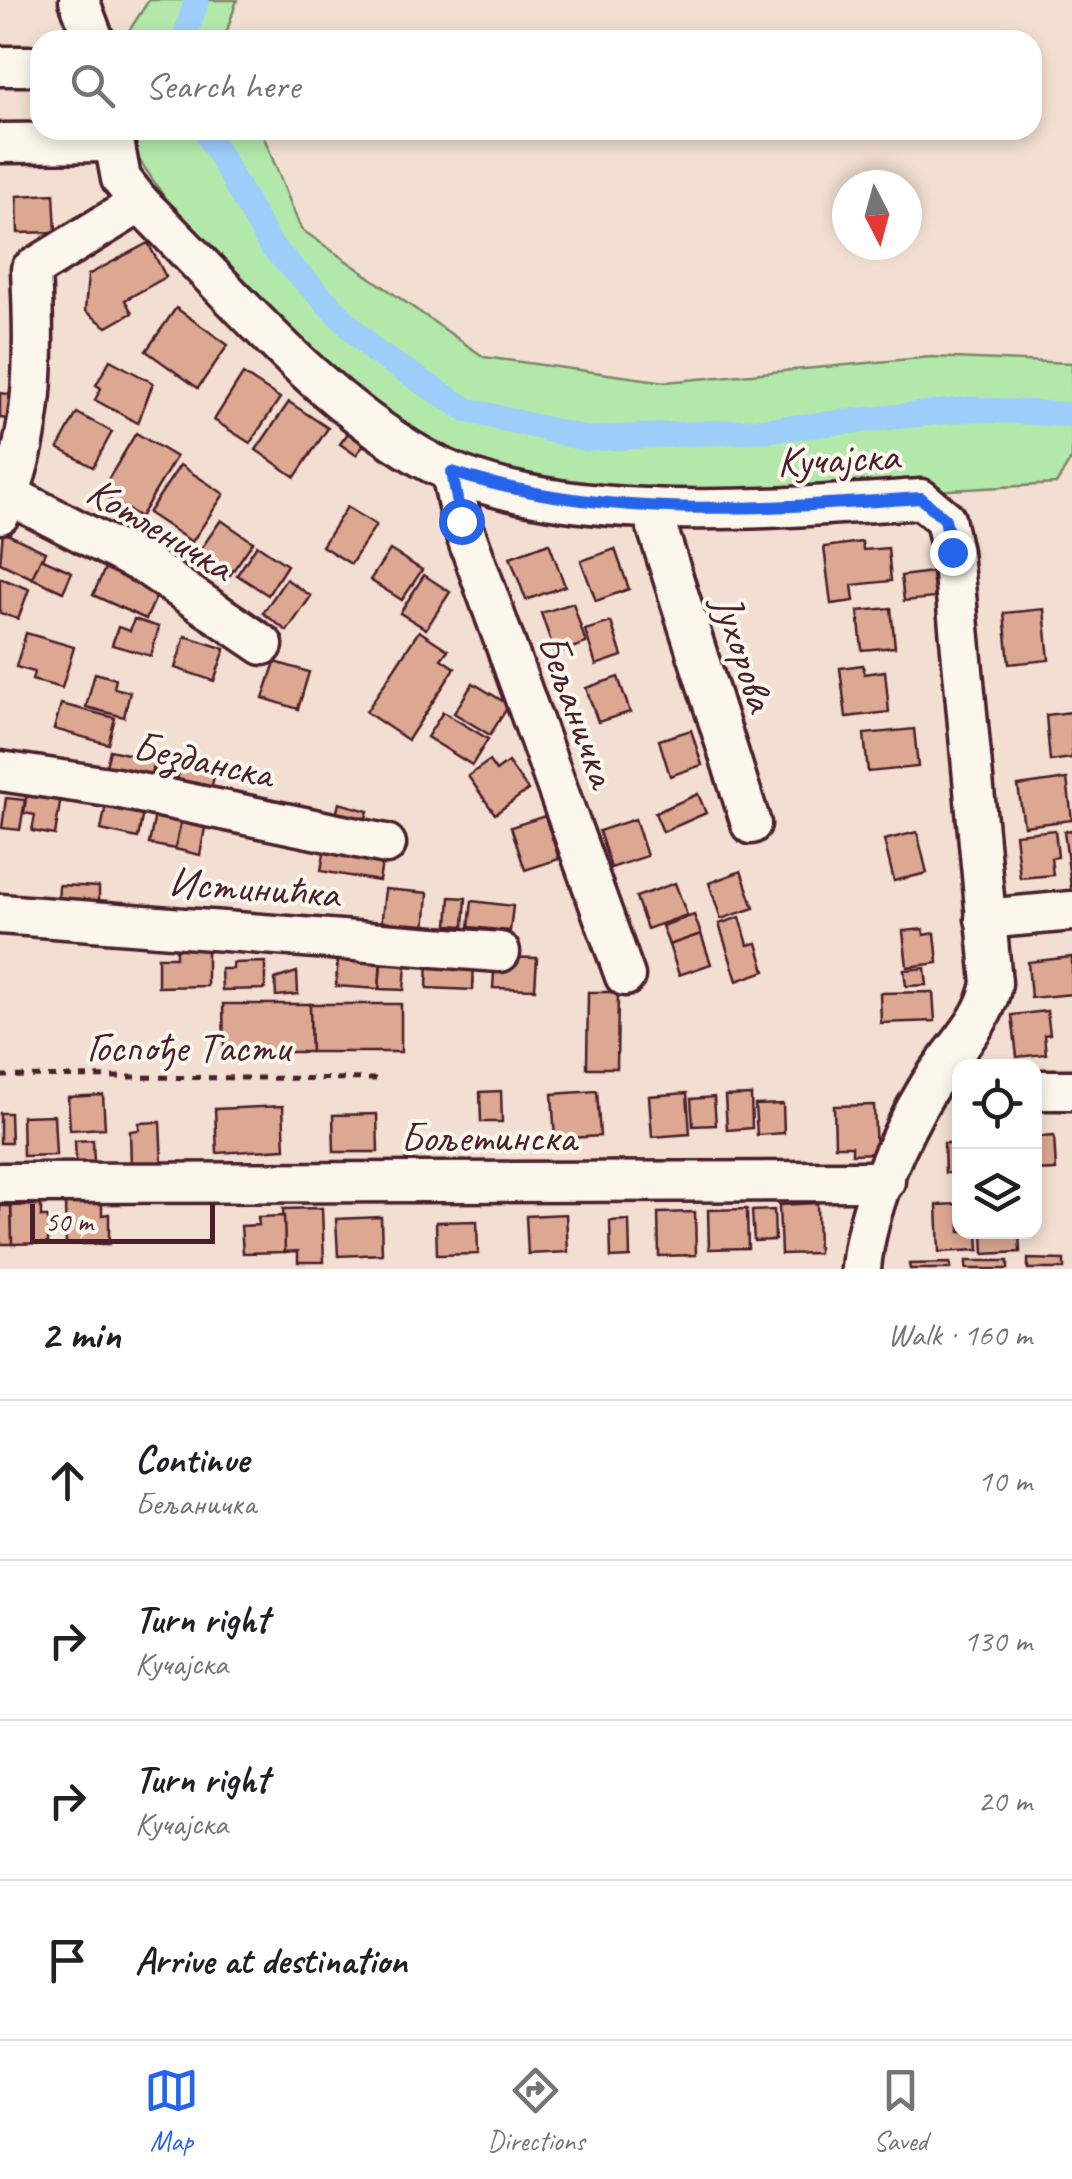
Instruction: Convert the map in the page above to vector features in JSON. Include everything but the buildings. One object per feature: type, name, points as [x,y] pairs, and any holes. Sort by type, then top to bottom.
[{"type":"street","points":[[79,0],[90,30]]},
{"type":"street","points":[[0,66],[30,66]]},
{"type":"street","points":[[0,143],[48,140]]},
{"type":"street","name":"Кучајска","points":[[114,140],[121,179],[140,203],[323,384],[420,457],[452,472],[544,496],[651,508],[783,508],[921,498],[945,519],[952,552],[990,996],[943,1090],[884,1182]]},
{"type":"street","points":[[5,504],[30,413],[34,336],[15,270],[140,203]]},
{"type":"street","name":"Бељаничка","points":[[452,472],[461,521],[625,976]]},
{"type":"street","name":"Котленичка","points":[[5,504],[147,566],[263,645]]},
{"type":"street","name":"Јухорова","points":[[651,508],[751,824]]},
{"type":"street","name":"Безданска","points":[[0,771],[116,788],[386,844]]},
{"type":"street","points":[[985,919],[1072,911]]},
{"type":"street","name":"Истинићка","points":[[0,914],[500,952]]},
{"type":"street","points":[[1042,1090],[1072,1090]]},
{"type":"street","points":[[861,1269],[863,1246],[884,1182]]},
{"type":"street","name":"Бољетинска","points":[[0,1183],[884,1182]]},
{"type":"path","name":"Госпође Тасти","points":[[0,1076],[376,1079]]},
{"type":"green space","points":[[149,0],[237,0],[227,30],[130,30]]},
{"type":"green space","points":[[126,140],[265,140],[301,229],[484,357],[666,382],[931,357],[1072,363],[1072,458],[1056,484],[790,499],[586,490],[450,461],[322,380],[219,279]]},
{"type":"waterway","points":[[187,30],[197,0]]},
{"type":"waterway","points":[[211,140],[271,246],[375,352],[467,410],[587,439],[766,430],[970,409],[1072,415]]},
{"type":"route","points":[[461,521],[452,472],[544,496],[651,508],[783,508],[921,498],[945,519],[952,552]]}]
